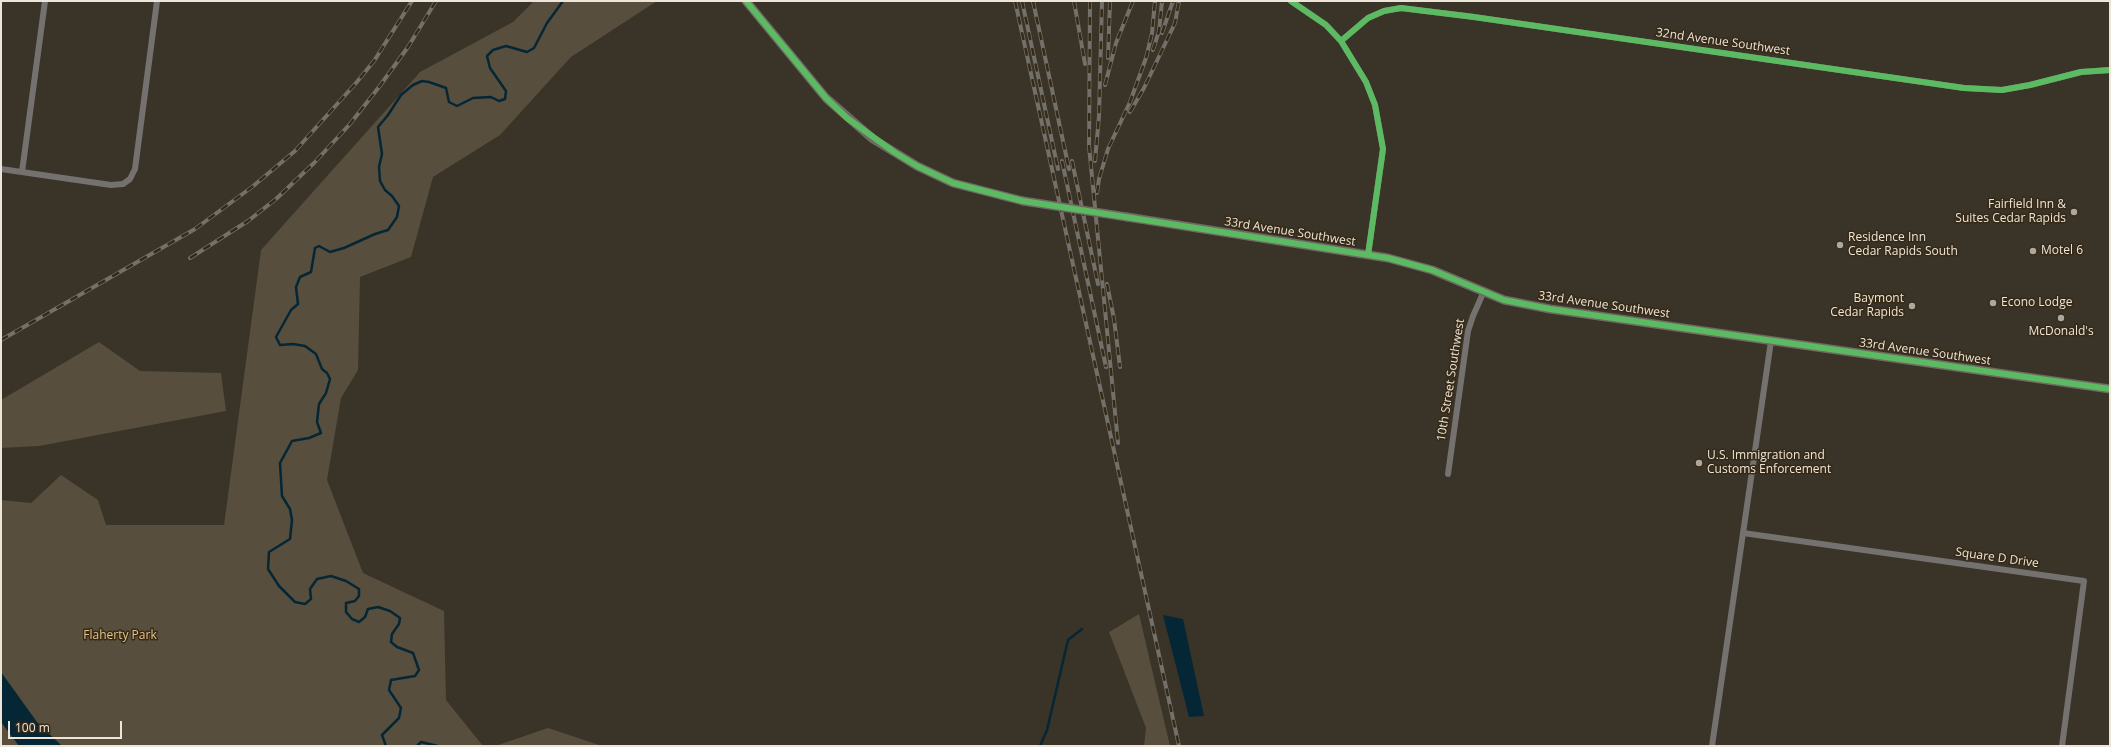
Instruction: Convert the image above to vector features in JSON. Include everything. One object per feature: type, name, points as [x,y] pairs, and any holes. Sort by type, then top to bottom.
[{"type":"street","points":[[22,172],[45,1]]},
{"type":"street","points":[[1,169],[111,185],[123,184],[130,179],[135,170],[157,1]]},
{"type":"street","name":"33rd Avenue Southwest","points":[[746,1],[826,98],[874,139],[917,166],[953,183],[1023,201],[1368,255],[1420,266],[1504,300],[1550,309],[2110,389]]},
{"type":"street","points":[[1291,1],[1326,25],[1341,41],[1366,82],[1375,105],[1383,149],[1368,255]]},
{"type":"street","name":"32nd Avenue Southwest","points":[[1341,41],[1368,18],[1384,11],[1401,8],[1467,16],[1964,88],[2002,90],[2030,85],[2080,72],[2110,70]]},
{"type":"street","name":"10th Street Southwest","points":[[1448,474],[1468,331],[1484,292]]},
{"type":"street","points":[[1712,746],[1771,341]]},
{"type":"street","name":"Square D Drive","points":[[1742,533],[2084,581],[2062,746]]},
{"type":"green space","name":"Flaherty Park","points":[[534,1],[657,1],[571,57],[500,135],[433,177],[411,257],[360,277],[358,370],[341,398],[327,480],[363,573],[444,611],[446,700],[483,746],[1,746],[1,500],[31,503],[61,475],[98,500],[106,525],[224,525],[261,250],[420,72],[513,22]]},
{"type":"green space","points":[[99,342],[140,371],[221,373],[226,411],[39,446],[1,448],[1,400]]},
{"type":"green space","points":[[1139,614],[1170,746],[1144,746],[1146,728],[1109,632]]},
{"type":"green space","points":[[548,728],[602,746],[495,746]]},
{"type":"water","points":[[1163,615],[1183,619],[1204,716],[1189,717]]},
{"type":"water","points":[[1,672],[37,722],[62,746],[19,746],[1,722]]},
{"type":"waterway","points":[[386,746],[382,735],[399,718],[401,708],[389,690],[391,680],[415,676],[419,670],[413,653],[397,647],[391,642],[392,634],[399,624],[400,618],[390,611],[378,607],[368,609],[365,617],[359,622],[352,619],[346,612],[346,603],[355,601],[359,596],[359,589],[346,581],[331,576],[317,579],[310,589],[311,599],[305,604],[295,602],[279,586],[268,569],[269,552],[290,539],[292,520],[290,509],[282,496],[280,463],[292,441],[309,438],[321,433],[317,422],[319,404],[326,393],[330,379],[327,373],[322,369],[316,354],[305,346],[293,344],[280,345],[276,337],[291,310],[298,304],[296,287],[300,277],[311,272],[315,248],[319,246],[330,252],[344,248],[375,234],[388,230],[397,217],[399,206],[392,196],[385,190],[380,181],[379,167],[382,154],[378,127],[401,95],[413,85],[422,81],[446,88],[449,102],[457,106],[473,98],[491,97],[499,101],[505,99],[506,91],[490,68],[487,56],[493,50],[506,46],[527,52],[534,48],[547,23],[563,1]]},
{"type":"waterway","points":[[1040,746],[1047,730],[1068,640],[1082,629]]},
{"type":"waterway","points":[[417,746],[421,742],[438,746]]},
{"type":"railway","points":[[1,340],[195,229],[252,187],[295,151],[356,83],[374,61],[412,1]]},
{"type":"railway","points":[[190,258],[248,221],[276,199],[314,163],[350,124],[379,87],[408,47],[436,1]]},
{"type":"railway","points":[[1015,1],[1179,746]]},
{"type":"railway","points":[[1022,1],[1058,169]]},
{"type":"railway","points":[[1033,1],[1069,169]]},
{"type":"railway","points":[[1074,1],[1085,64]]},
{"type":"railway","points":[[1090,1],[1089,146],[1118,443]]},
{"type":"railway","points":[[1095,161],[1099,116],[1102,1]]},
{"type":"railway","points":[[1108,58],[1110,1]]},
{"type":"railway","points":[[1105,85],[1116,43],[1133,1]]},
{"type":"railway","points":[[1097,193],[1099,179],[1108,149],[1130,102],[1146,58],[1152,33],[1155,1]]},
{"type":"railway","points":[[1153,50],[1159,31],[1162,1]]},
{"type":"railway","points":[[1162,33],[1173,1]]},
{"type":"railway","points":[[1130,112],[1144,88],[1175,23],[1179,1]]},
{"type":"railway","points":[[1062,161],[1106,367]]},
{"type":"railway","points":[[1072,161],[1098,284]]},
{"type":"railway","points":[[1107,284],[1114,319],[1120,367]]},
{"type":"cycle path","points":[[746,1],[826,98],[847,118],[894,152],[917,166],[953,183],[1023,201],[1388,258],[1432,270],[1504,300],[1550,309],[2110,389]]},
{"type":"cycle path","points":[[1291,1],[1326,25],[1341,41],[1366,82],[1375,105],[1383,149],[1368,255]]},
{"type":"cycle path","points":[[1341,41],[1368,18],[1384,11],[1401,8],[1474,17],[1964,88],[2002,90],[2030,85],[2081,72],[2110,70]]},
{"type":"place","name":"Fairfield Inn & Suites Cedar Rapids","points":[[2074,212]]},
{"type":"place","name":"Residence Inn Cedar Rapids South","points":[[1840,245]]},
{"type":"place","name":"Motel 6","points":[[2033,251]]},
{"type":"place","name":"Econo Lodge","points":[[1993,303]]},
{"type":"place","name":"Baymont Cedar Rapids","points":[[1912,306]]},
{"type":"place","name":"McDonald's","points":[[2061,318]]},
{"type":"place","name":"U.S. Immigration and Customs Enforcement","points":[[1699,463]]}]
